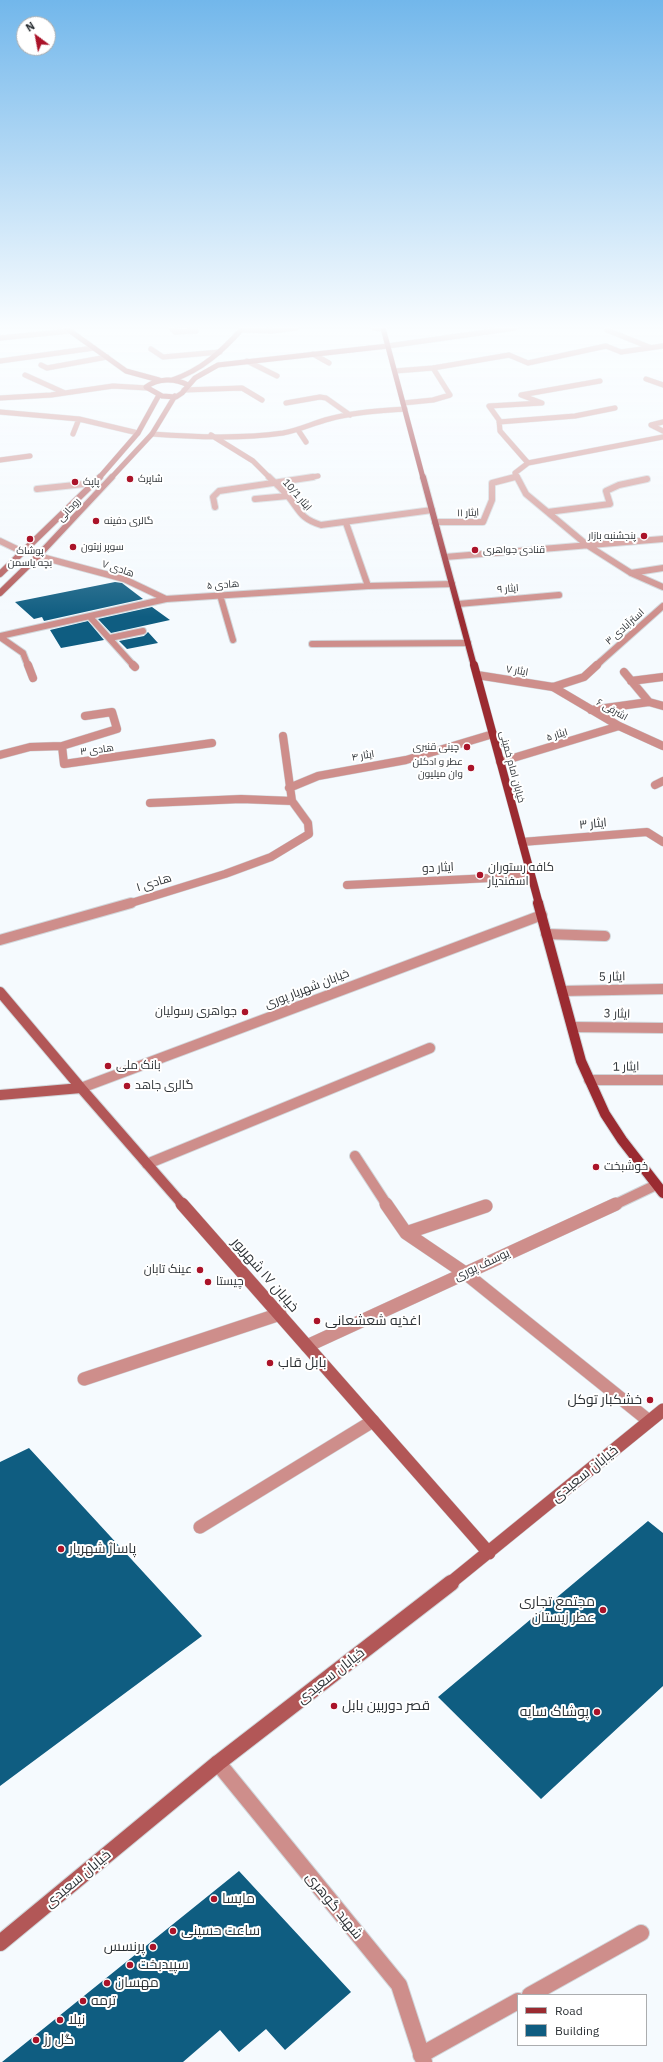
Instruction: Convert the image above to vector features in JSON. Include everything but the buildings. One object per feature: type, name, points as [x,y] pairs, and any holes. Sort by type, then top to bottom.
[{"type":"main road","name":"روحانی","points":[[0,574],[94,483],[138,433],[143,424]]},
{"type":"main road","name":"روحانی","points":[[0,593],[38,556],[152,434],[158,424]]},
{"type":"main road","name":"خیابان امام خمینی","points":[[409,424],[581,1061],[605,1114],[618,1134],[660,1189]]},
{"type":"main road","points":[[0,584],[8,585]]},
{"type":"main road","name":"خیابان ۱۷ شهریور","points":[[0,992],[147,1164],[489,1553]]},
{"type":"main road","points":[[0,1095],[81,1088]]},
{"type":"main road","name":"خیابان سعیدی","points":[[0,1944],[218,1763],[489,1553],[663,1410]]},
{"type":"street","points":[[73,434],[77,424]]},
{"type":"street","points":[[101,424],[138,433]]},
{"type":"street","points":[[152,434],[211,436],[247,435],[298,430],[314,424]]},
{"type":"street","points":[[499,424],[500,431],[528,463]]},
{"type":"street","points":[[654,424],[651,425],[663,431]]},
{"type":"street","points":[[298,430],[306,442]]},
{"type":"street","name":"ایثار 10/1","points":[[211,436],[253,462],[288,496],[293,505],[308,521],[321,525],[346,523],[432,510]]},
{"type":"street","points":[[663,437],[528,463],[515,473],[526,494],[587,545],[632,573],[663,587]]},
{"type":"street","points":[[0,460],[30,456]]},
{"type":"street","points":[[215,507],[213,497],[219,491],[318,476]]},
{"type":"street","name":"ایثار ۱۱","points":[[435,522],[484,522],[492,500],[492,483],[517,476]]},
{"type":"street","points":[[548,512],[610,504],[606,491],[619,485],[647,479]]},
{"type":"street","points":[[37,489],[94,483]]},
{"type":"street","points":[[255,499],[288,496]]},
{"type":"street","points":[[346,523],[368,586]]},
{"type":"street","points":[[445,557],[663,539]]},
{"type":"street","points":[[1,542],[23,552]]},
{"type":"street","name":"هادی ۷","points":[[38,556],[124,579],[166,599]]},
{"type":"street","points":[[632,573],[663,568]]},
{"type":"street","name":"هادی ۵","points":[[0,636],[166,599],[368,586],[452,584]]},
{"type":"street","name":"ایثار ۹","points":[[458,604],[559,594]]},
{"type":"street","points":[[220,595],[233,640]]},
{"type":"street","name":"استرآبادی ٣","points":[[554,686],[584,677],[663,606]]},
{"type":"street","points":[[90,617],[135,667]]},
{"type":"street","points":[[110,638],[143,631]]},
{"type":"street","points":[[0,636],[23,653],[33,678]]},
{"type":"street","points":[[312,644],[468,643]]},
{"type":"street","points":[[624,672],[649,702]]},
{"type":"street","name":"ایثار ۷","points":[[477,676],[554,686]]},
{"type":"street","points":[[631,681],[663,677]]},
{"type":"street","name":"اشرفی ۶","points":[[554,686],[619,726],[663,746]]},
{"type":"street","points":[[591,710],[649,702],[663,706]]},
{"type":"street","points":[[62,746],[117,730],[112,712],[85,716]]},
{"type":"street","name":"ایثار ۵","points":[[500,762],[619,726]]},
{"type":"street","name":"ایثار ۴","points":[[289,788],[318,776],[406,760],[493,734]]},
{"type":"street","points":[[150,803],[241,799],[292,801],[283,736]]},
{"type":"street","name":"هادی ۳","points":[[0,755],[30,747],[62,746],[64,764],[212,743]]},
{"type":"street","points":[[655,785],[663,781]]},
{"type":"street","name":"هادی ۱","points":[[0,940],[80,919],[225,874],[271,857],[309,834],[308,823],[292,801]]},
{"type":"street","name":"ایثار ۳","points":[[522,842],[647,832],[663,842]]},
{"type":"street","name":"ایثار دو","points":[[347,885],[531,876]]},
{"type":"street","name":"خیابان شهریار پوری","points":[[81,1088],[542,916]]},
{"type":"street","points":[[546,934],[605,936]]},
{"type":"street","name":"ایثار 5","points":[[562,991],[663,989]]},
{"type":"street","name":"ایثار 3","points":[[572,1027],[663,1028]]},
{"type":"street","points":[[147,1164],[430,1048]]},
{"type":"street","name":"ایثار 1","points":[[589,1080],[663,1080]]},
{"type":"street","points":[[355,1156],[406,1233],[465,1273],[649,1421]]},
{"type":"street","name":"یوسف پوری","points":[[307,1346],[465,1273],[660,1189]]},
{"type":"street","points":[[406,1233],[486,1206]]},
{"type":"street","points":[[84,1379],[280,1314]]},
{"type":"street","points":[[200,1527],[373,1421]]},
{"type":"street","name":"شهید گوهری","points":[[218,1763],[399,1985],[423,2059]]},
{"type":"street","points":[[532,1994],[640,1933]]},
{"type":"street","points":[[423,2059],[517,2002]]},
{"type":"place","name":"شاپرک","points":[[130,479]]},
{"type":"place","name":"پاپک","points":[[75,482]]},
{"type":"place","name":"گالری دفینه","points":[[96,521]]},
{"type":"place","name":"پنجشنبه بازار","points":[[644,536]]},
{"type":"place","name":"پوشاک بچه یاسمن","points":[[30,539]]},
{"type":"place","name":"سوپر زیتون","points":[[73,547]]},
{"type":"place","name":"قنادی جواهری","points":[[475,550]]},
{"type":"place","name":"چینی قنبری","points":[[467,747]]},
{"type":"place","name":"عطر و ادکلن وان میلیون","points":[[471,768]]},
{"type":"place","name":"کافه رستوران اسفندیار","points":[[480,875]]},
{"type":"place","name":"جواهری رسولیان","points":[[245,1012]]},
{"type":"place","name":"بانک ملی","points":[[108,1066]]},
{"type":"place","name":"گالری جاهد","points":[[127,1086]]},
{"type":"place","name":"خوشبخت","points":[[596,1167]]},
{"type":"place","name":"عینک تابان","points":[[200,1270]]},
{"type":"place","name":"چیستا","points":[[208,1282]]},
{"type":"place","name":"اغذیه شعشعانی","points":[[317,1321]]},
{"type":"place","name":"بابل قاب","points":[[270,1363]]},
{"type":"place","name":"خشکبار توکل","points":[[650,1400]]},
{"type":"place","name":"پاساژ شهریار","points":[[61,1549]]},
{"type":"place","name":"مجتمع تجاری عطر زیستان","points":[[603,1610]]},
{"type":"place","name":"قصر دوربین بابل","points":[[334,1706]]},
{"type":"place","name":"پوشاک سایه","points":[[597,1712]]},
{"type":"place","name":"مایسا","points":[[214,1899]]},
{"type":"place","name":"ساعت حسینی","points":[[173,1931]]},
{"type":"place","name":"پرنسس","points":[[153,1947]]},
{"type":"place","name":"سپیدبخت","points":[[130,1965]]},
{"type":"place","name":"مهسان","points":[[107,1983]]},
{"type":"place","name":"ترمه","points":[[83,2001]]},
{"type":"place","name":"نیلا","points":[[60,2020]]},
{"type":"place","name":"گل رز","points":[[36,2040]]}]
